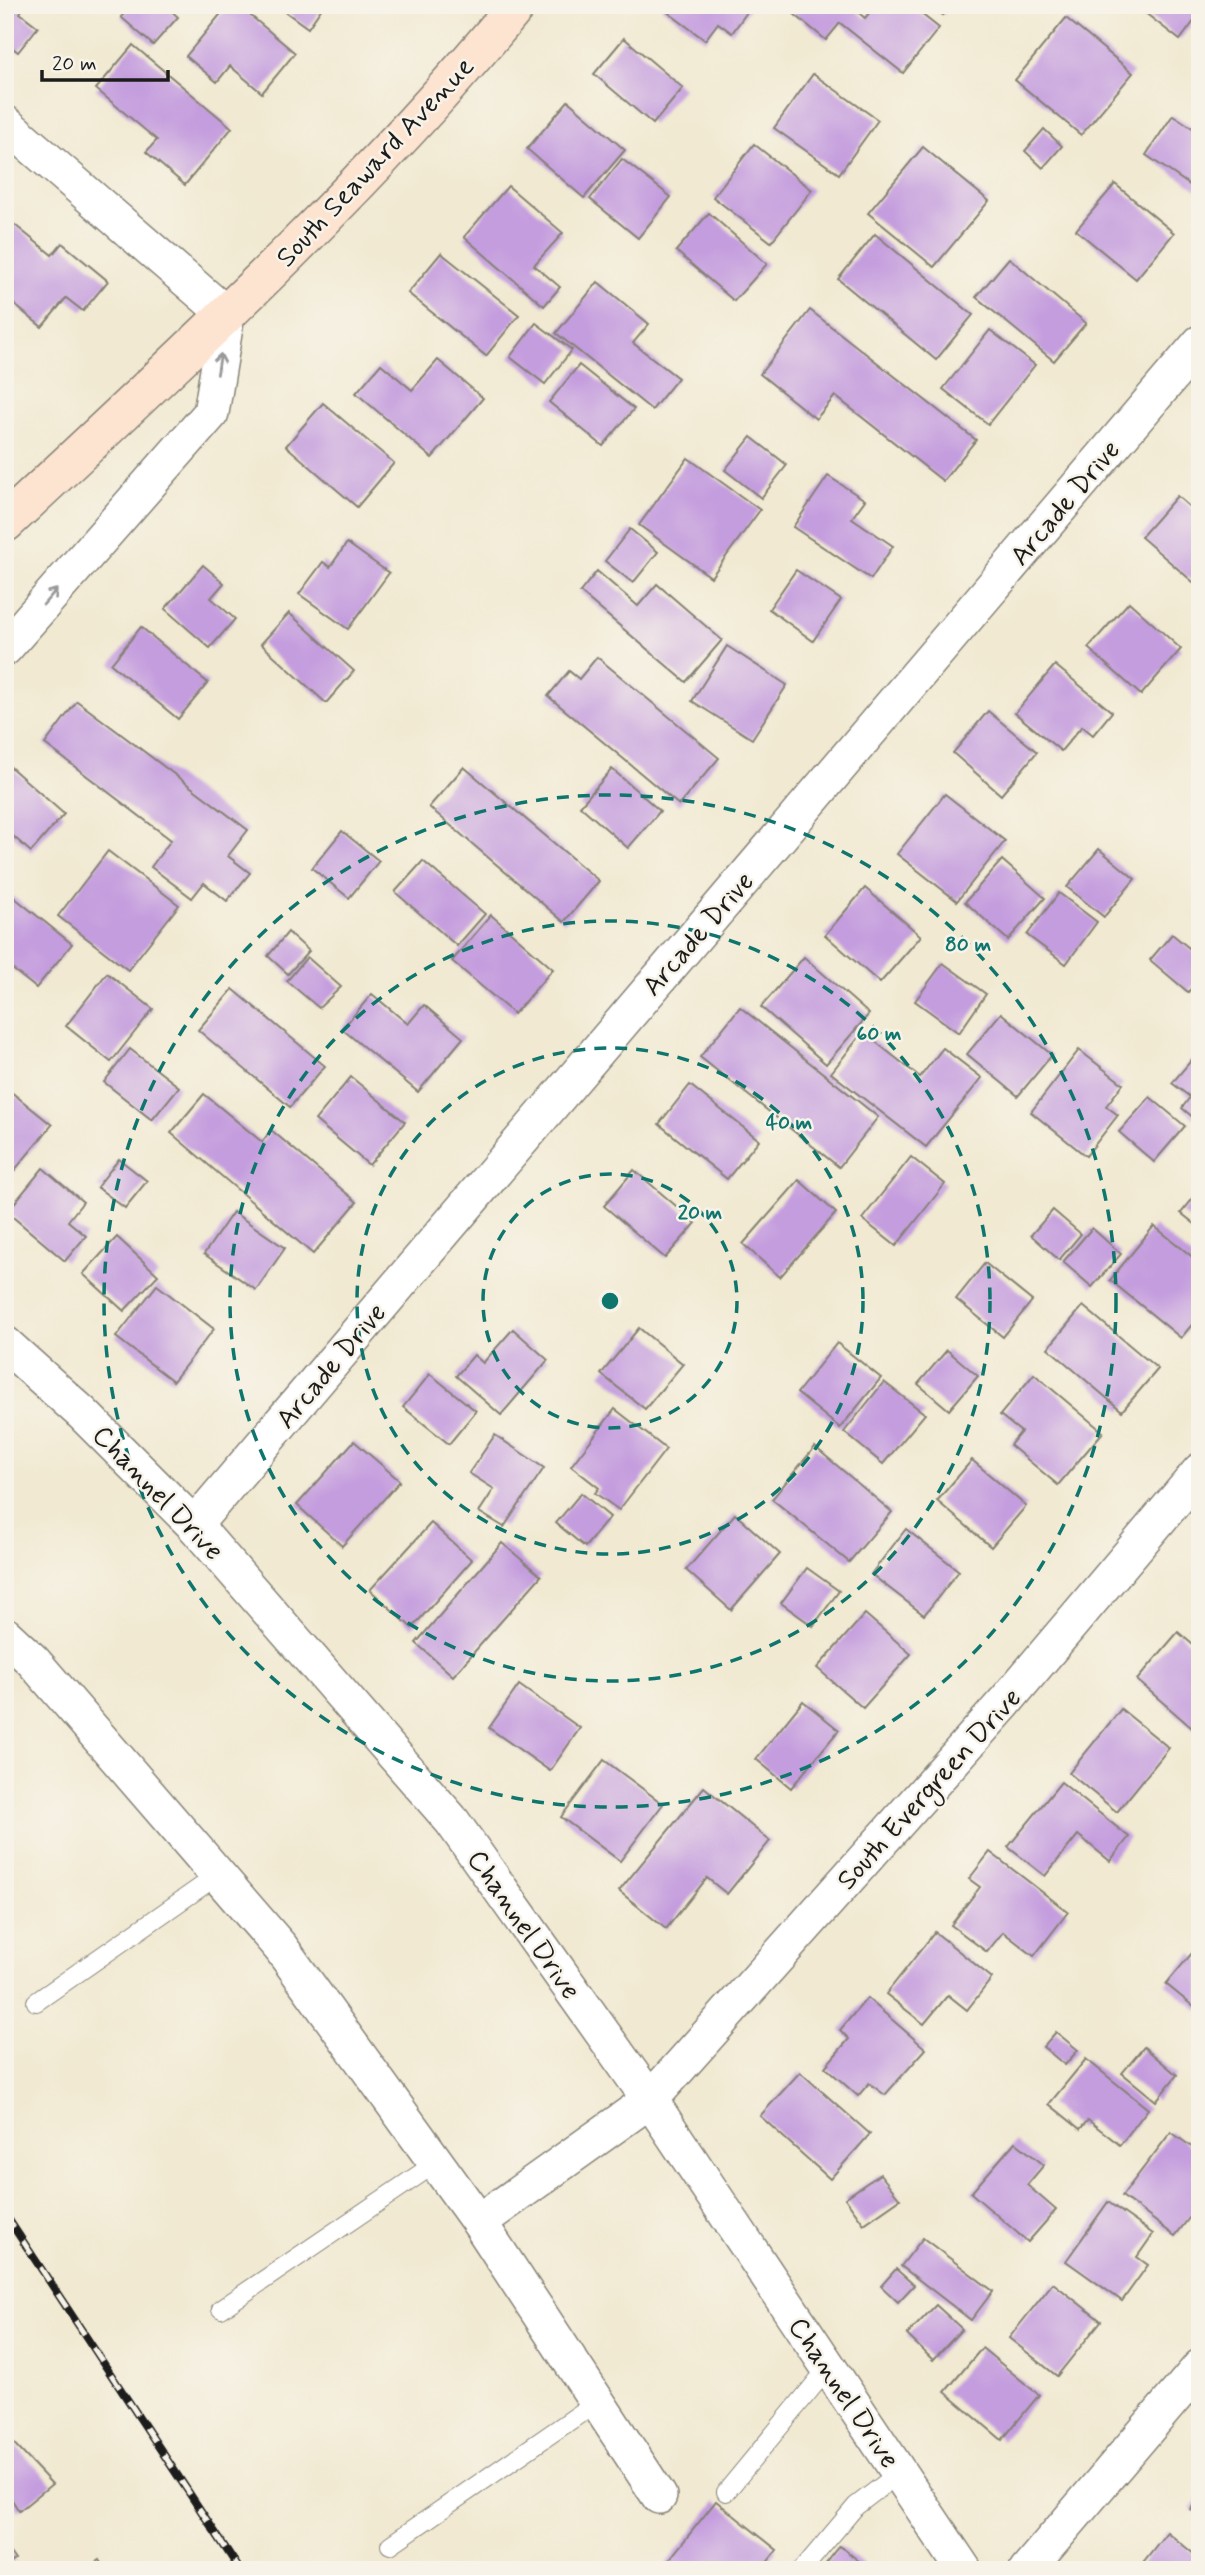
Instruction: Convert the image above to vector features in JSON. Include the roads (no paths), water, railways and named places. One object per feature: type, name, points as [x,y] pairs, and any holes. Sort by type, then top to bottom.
[{"type":"main road","name":"South Seaward Avenue","points":[[5,523],[227,314],[440,94],[517,5]]},
{"type":"street","points":[[5,123],[227,314],[211,413],[5,648]]},
{"type":"street","name":"Arcade Drive","points":[[194,1525],[1200,343]]},
{"type":"street","name":"Channel Drive","points":[[5,1344],[82,1413],[194,1525],[452,1821],[650,2100],[964,2570]]},
{"type":"street","name":"South Evergreen Drive","points":[[479,2222],[650,2100],[1005,1702],[1200,1471]]},
{"type":"street","points":[[12,1652],[218,1875],[281,1948],[479,2222],[659,2496]]},
{"type":"street","points":[[1027,2570],[1200,2367]]},
{"type":"lane","points":[[37,2002],[218,1875]]},
{"type":"lane","points":[[221,2309],[436,2163]]},
{"type":"lane","points":[[726,2492],[828,2368]]},
{"type":"lane","points":[[390,2545],[597,2402]]},
{"type":"lane","points":[[802,2570],[856,2506],[899,2473]]},
{"type":"railway","points":[[5,2214],[240,2570]]}]
